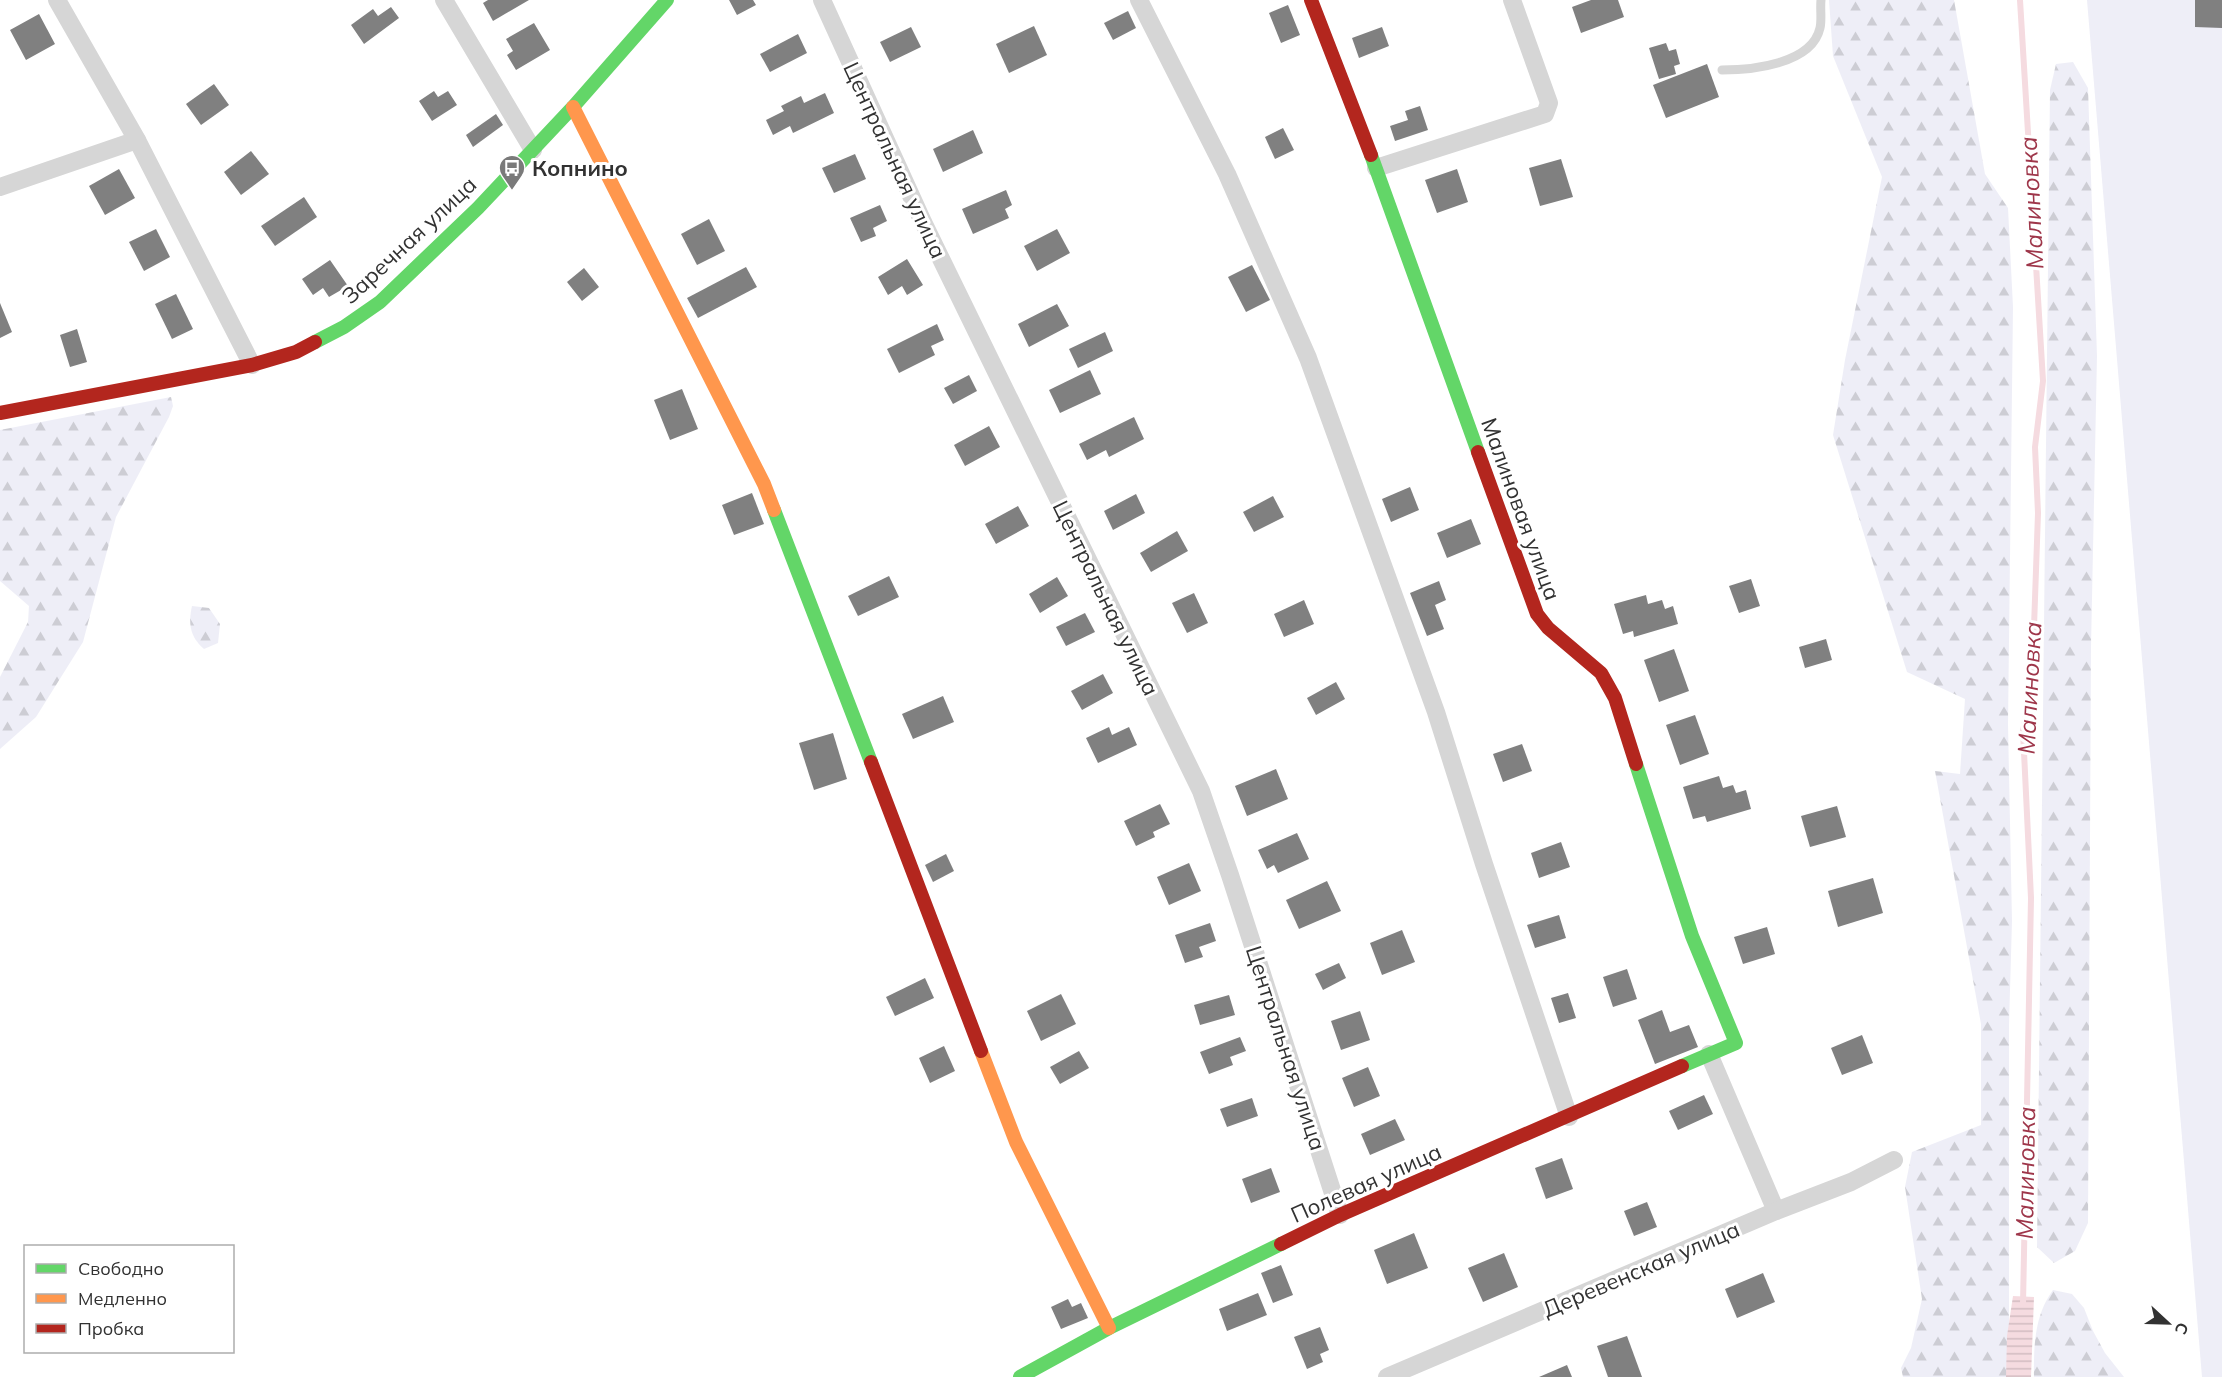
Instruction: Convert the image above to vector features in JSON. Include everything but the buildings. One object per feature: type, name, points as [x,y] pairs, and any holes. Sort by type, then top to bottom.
[{"type":"street","points":[[57,0],[137,140],[252,365]]},
{"type":"street","points":[[444,0],[533,150]]},
{"type":"street","name":"Заречная улица","points":[[0,413],[252,365],[296,352],[344,327],[380,302],[478,208],[573,107],[667,0]]},
{"type":"street","name":"Центральная улица","points":[[822,0],[923,222],[1201,791],[1340,1215]]},
{"type":"street","points":[[1139,0],[1227,174],[1308,358],[1432,701],[1569,1118]]},
{"type":"street","name":"Малиновая улица","points":[[1311,0],[1376,168],[1537,614],[1548,628],[1601,673],[1616,698],[1692,936],[1736,1043]]},
{"type":"street","points":[[1376,168],[1545,114],[1549,103],[1512,0]]},
{"type":"street","points":[[573,107],[764,484],[1016,1142],[1109,1328]]},
{"type":"street","points":[[0,186],[137,140]]},
{"type":"street","name":"Полевая улица","points":[[1023,1376],[1109,1328],[1340,1215],[1569,1118],[1736,1043]]},
{"type":"street","points":[[1709,1054],[1776,1211]]},
{"type":"street","name":"Деревенская улица","points":[[1387,1377],[1776,1211],[1851,1182],[1894,1160]]},
{"type":"lane","points":[[1722,70],[1751,70],[1786,60],[1808,49],[1820,29],[1821,0]]},
{"type":"green space","points":[[1829,0],[1954,0],[1985,174],[2008,208],[2013,307],[2008,724],[2012,921],[2009,1025],[2009,1377],[1903,1377],[1901,1368],[1911,1348],[1922,1299],[1905,1187],[1912,1152],[1981,1125],[1981,1024],[1935,771],[1960,774],[1965,699],[1907,672],[1833,435],[1845,360],[1882,177],[1833,56]]},
{"type":"green space","points":[[2087,0],[2222,0],[2222,1377],[2202,1377]]},
{"type":"green space","points":[[2073,62],[2088,88],[2097,356],[2091,647],[2088,1223],[2075,1251],[2054,1263],[2037,1247],[2050,90],[2056,64]]},
{"type":"green space","points":[[171,397],[173,406],[169,417],[116,517],[83,642],[36,717],[0,749],[0,677],[28,622],[29,606],[0,581],[0,430]]},
{"type":"green space","points":[[192,606],[209,608],[220,624],[218,643],[204,649],[196,640],[190,624]]},
{"type":"green space","points":[[2053,1290],[2072,1294],[2084,1308],[2105,1353],[2124,1377],[2034,1377],[2036,1332],[2042,1310]]},
{"type":"shaded area","points":[[2013,1296],[2034,1297],[2031,1377],[2006,1377],[2007,1336]]},
{"type":"waterway","name":"Малиновка","points":[[2020,0],[2043,381],[2035,447],[2038,513],[2032,684],[2023,731],[2031,898],[2023,1304]]},
{"type":"traffic: fast","points":[[315,342],[344,327],[380,302],[478,208],[573,107],[667,0]]},
{"type":"traffic: fast","points":[[1371,155],[1478,452]]},
{"type":"traffic: fast","points":[[774,510],[871,762]]},
{"type":"traffic: fast","points":[[1636,764],[1692,936],[1736,1043],[1682,1066]]},
{"type":"traffic: fast","points":[[1020,1377],[1109,1328],[1281,1244]]},
{"type":"traffic: slow","points":[[573,107],[764,484],[774,510]]},
{"type":"traffic: slow","points":[[981,1051],[1016,1142],[1109,1328]]},
{"type":"traffic: jam","points":[[1311,0],[1371,155]]},
{"type":"traffic: jam","points":[[0,413],[252,365],[296,352],[315,342]]},
{"type":"traffic: jam","points":[[1478,452],[1537,614],[1548,628],[1601,673],[1615,698],[1636,764]]},
{"type":"traffic: jam","points":[[871,762],[981,1051]]},
{"type":"traffic: jam","points":[[1281,1244],[1340,1215],[1682,1066]]},
{"type":"place","name":"Копнино","points":[[512,191]]}]
